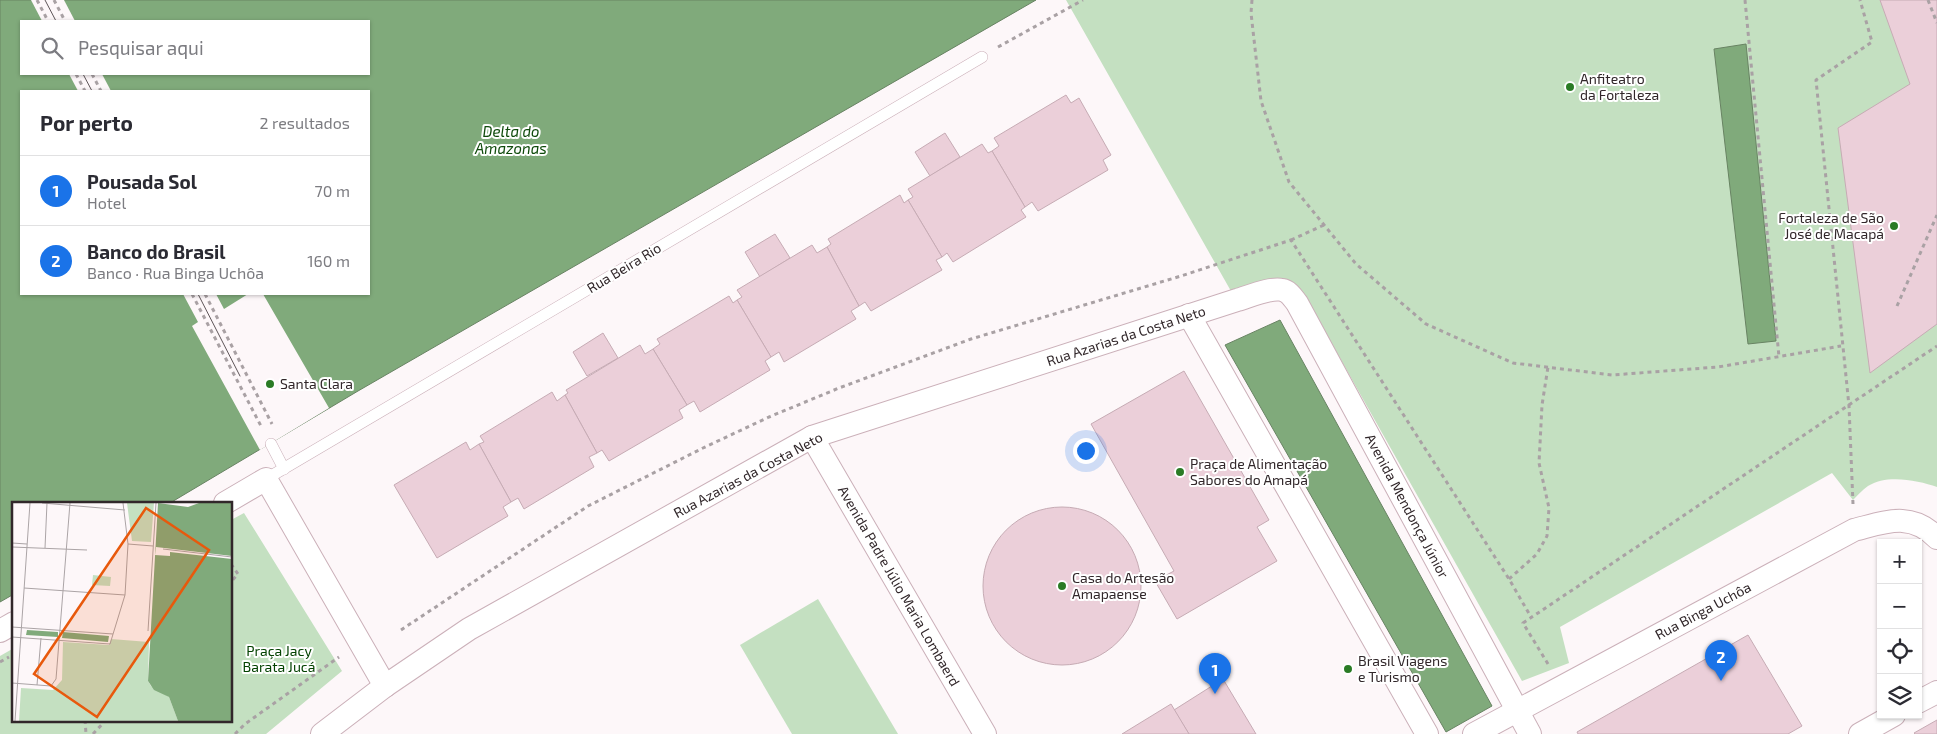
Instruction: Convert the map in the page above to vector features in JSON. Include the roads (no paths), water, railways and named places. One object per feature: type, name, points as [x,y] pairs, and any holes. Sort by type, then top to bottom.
[{"type":"street","name":"Rua Azarias da Costa Neto","points":[[322,734],[385,686],[469,629],[812,437],[1189,315],[1274,290]]},
{"type":"street","name":"Avenida Mendonça Júnior","points":[[1274,290],[1282,290],[1291,295],[1297,303],[1510,714],[1530,734]]},
{"type":"street","points":[[1189,315],[1428,734]]},
{"type":"street","name":"Avenida Padre Júlio Maria Lombaerd","points":[[812,437],[986,734]]},
{"type":"street","points":[[227,502],[281,471],[359,642],[385,686]]},
{"type":"street","name":"Rua Binga Uchôa","points":[[1474,734],[1854,530],[1895,520],[1917,522],[1937,537]]},
{"type":"street","points":[[0,631],[12,624]]},
{"type":"street","points":[[1922,700],[1937,692]]},
{"type":"street","points":[[1860,734],[1887,719]]},
{"type":"lane","name":"Rua Beira Rio","points":[[281,471],[982,57]]},
{"type":"lane","points":[[271,444],[281,471]]},
{"type":"water","name":"Delta do Amazonas","points":[[0,0],[1036,0],[358,391],[172,502],[12,502],[12,595],[0,602]]},
{"type":"water","points":[[1746,44],[1776,341],[1748,344],[1714,49]]},
{"type":"water","points":[[1280,320],[1492,706],[1446,732],[1225,345]]},
{"type":"tram line","points":[[45,0],[55,20]]},
{"type":"tram line","points":[[84,75],[91,90]]},
{"type":"tram line","points":[[199,295],[240,376]]},
{"type":"place","name":"Anfiteatro da Fortaleza","points":[[1570,87]]},
{"type":"place","name":"Fortaleza de São José de Macapá","points":[[1894,226]]},
{"type":"place","name":"Santa Clara","points":[[270,384]]},
{"type":"place","name":"Praça de Alimentação Sabores do Amapá","points":[[1180,472]]},
{"type":"place","name":"Casa do Artesão Amapaense","points":[[1062,586]]},
{"type":"place","name":"Brasil Viagens e Turismo","points":[[1348,669]]},
{"type":"place","name":"Banco do Brasil","points":[[1721,681]]},
{"type":"place","name":"Pousada Sol","points":[[1215,694]]},
{"type":"park label","name":"Praça Jacy Barata Jucá","points":[[279,660]]}]
